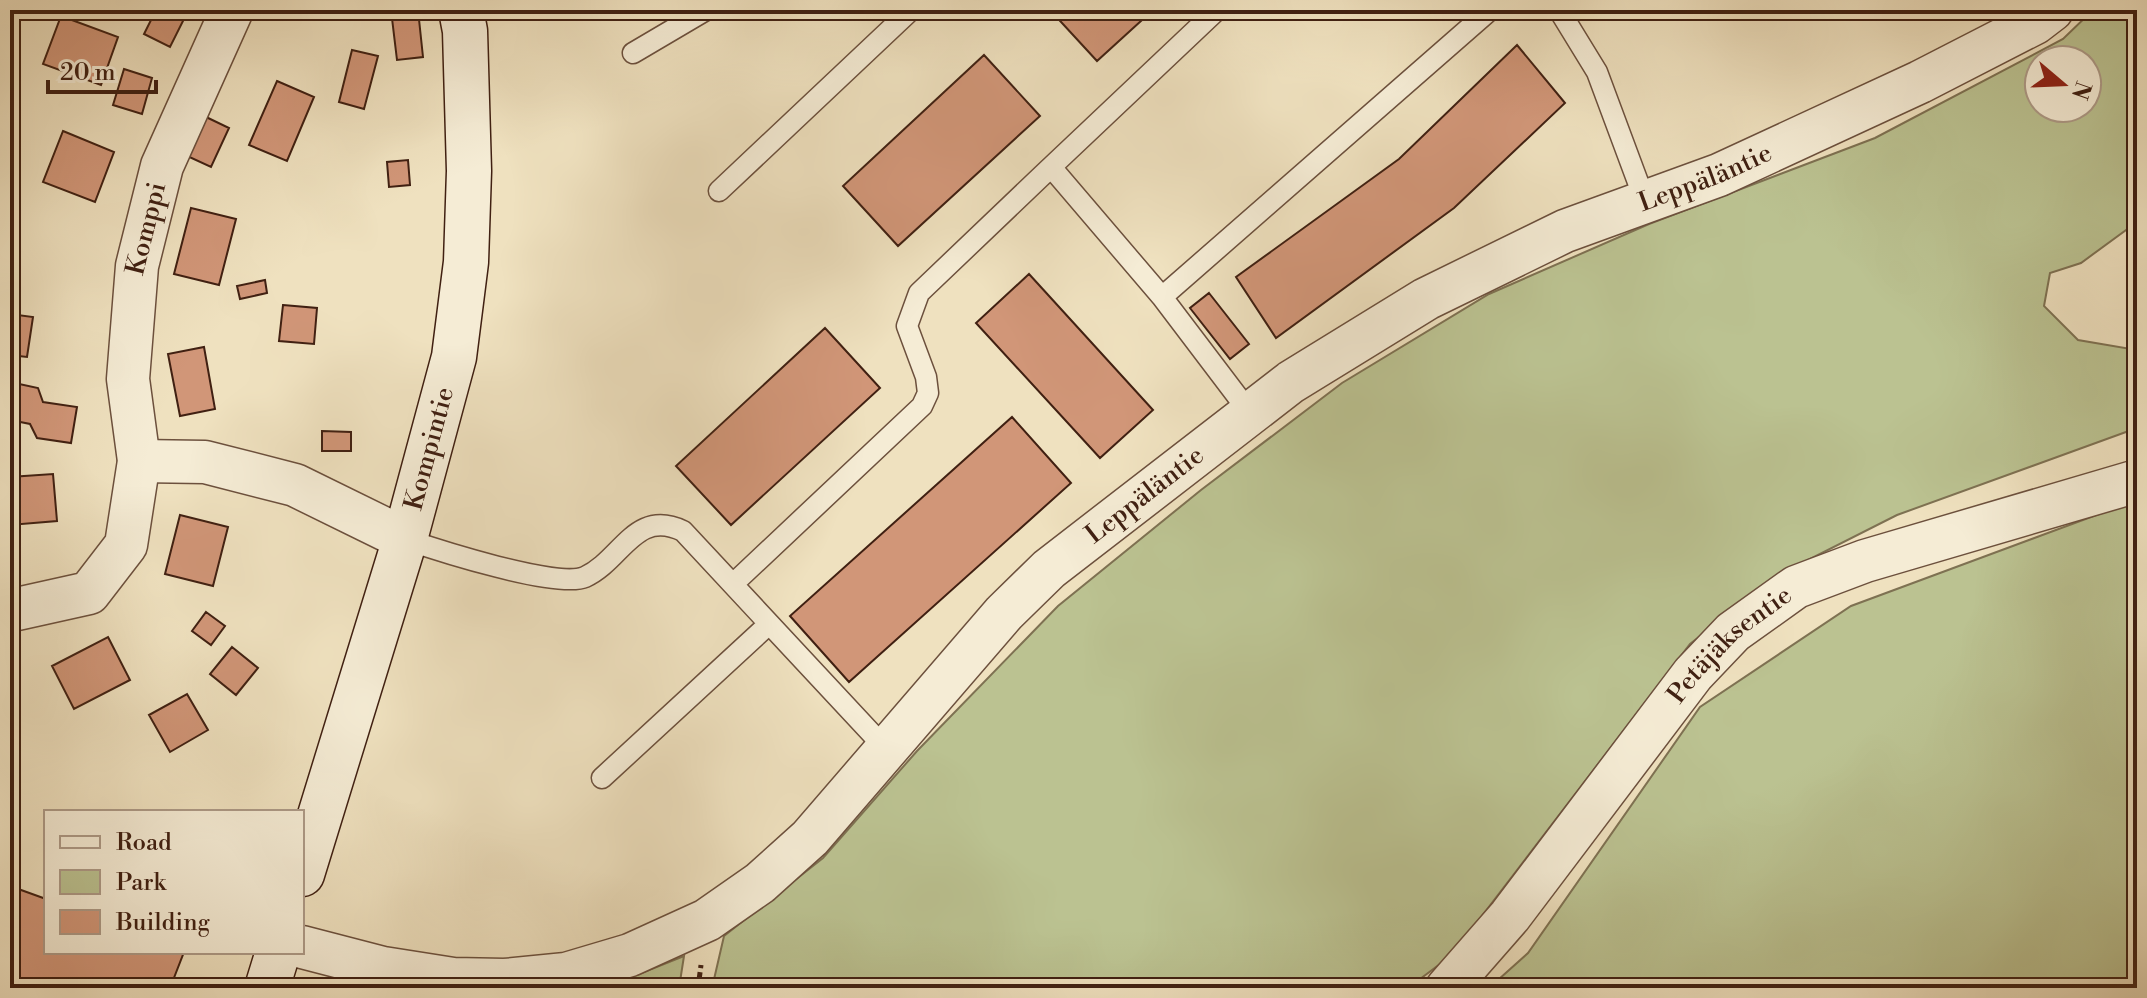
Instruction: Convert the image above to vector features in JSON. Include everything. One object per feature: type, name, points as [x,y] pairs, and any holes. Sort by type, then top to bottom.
[{"type":"street","name":"Komppi","points":[[10,605],[17,609],[89,593],[126,545],[139,461],[128,379],[137,266],[162,166],[232,10]]},
{"type":"street","name":"Kompintie","points":[[304,867],[405,539],[454,357],[466,262],[469,171],[465,31],[461,10]]},
{"type":"street","name":"Leppäläntie","points":[[304,948],[383,968],[453,979],[505,980],[566,974],[630,955],[707,920],[760,883],[810,838],[1004,613],[1049,569],[1291,382],[1426,299],[1565,231],[1719,175],[1920,82],[2035,23],[2052,10]]},
{"type":"street","points":[[139,461],[205,462],[295,485],[405,539]]},
{"type":"street","name":"Petäjäksentie","points":[[1447,988],[1510,916],[1693,674],[1733,632],[1796,587],[2137,481]]},
{"type":"street","points":[[267,988],[277,954]]},
{"type":"lane","points":[[633,53],[706,10]]},
{"type":"lane","points":[[719,191],[911,10]]},
{"type":"lane","points":[[733,584],[922,406],[928,393],[926,377],[907,326],[919,293],[1217,10]]},
{"type":"lane","points":[[1162,297],[1490,10]]},
{"type":"lane","points":[[1559,10],[1597,72],[1645,201]]},
{"type":"lane","points":[[1051,167],[1162,297],[1250,413]]},
{"type":"lane","points":[[405,539],[558,580],[585,578],[647,526],[666,523],[683,531],[887,750]]},
{"type":"lane","points":[[602,778],[769,624]]},
{"type":"green space","points":[[2093,10],[2137,10],[2137,222],[2081,263],[2050,273],[2044,306],[2078,340],[2137,350],[2137,428],[1897,515],[1780,574],[1690,644],[1452,955],[1408,988],[712,988],[724,936],[823,858],[917,751],[1058,606],[1201,490],[1342,383],[1489,294],[1649,224],[1875,138],[2023,60],[2023,124],[2103,124],[2103,44],[2054,44],[2063,39]]},
{"type":"green space","points":[[2137,500],[2137,988],[1489,988],[1528,953],[1700,707],[1851,606]]},
{"type":"green space","points":[[684,956],[679,988],[604,988]]},
{"type":"building","points":[[156,10],[188,11],[170,47],[144,34]]},
{"type":"building","points":[[391,10],[418,10],[423,57],[397,60]]},
{"type":"building","points":[[1050,10],[1153,10],[1097,61]]},
{"type":"building","points":[[61,16],[118,37],[101,85],[43,64]]},
{"type":"building","points":[[1517,45],[1565,103],[1454,208],[1276,338],[1236,277],[1399,159]]},
{"type":"building","points":[[352,50],[378,56],[364,109],[339,102]]},
{"type":"building","points":[[984,55],[1040,116],[898,246],[843,186]]},
{"type":"building","points":[[124,69],[152,78],[142,114],[113,105]]},
{"type":"building","points":[[277,81],[314,97],[287,161],[249,145]]},
{"type":"building","points":[[204,116],[229,128],[211,167],[185,155]]},
{"type":"building","points":[[63,131],[114,152],[95,202],[43,182]]},
{"type":"building","points":[[408,160],[410,185],[389,187],[387,162]]},
{"type":"building","points":[[191,208],[236,219],[219,285],[174,274]]},
{"type":"building","points":[[1029,274],[1153,410],[1100,458],[976,323]]},
{"type":"building","points":[[265,280],[267,293],[240,299],[237,286]]},
{"type":"building","points":[[1209,293],[1249,344],[1230,359],[1190,308]]},
{"type":"building","points":[[283,305],[317,308],[314,344],[279,341]]},
{"type":"building","points":[[10,314],[33,317],[27,357],[10,355]]},
{"type":"building","points":[[825,328],[880,388],[731,525],[676,466]]},
{"type":"building","points":[[204,347],[215,409],[180,416],[168,354]]},
{"type":"building","points":[[10,382],[38,388],[43,402],[77,407],[71,443],[37,438],[30,424],[10,420]]},
{"type":"building","points":[[1012,417],[1071,483],[849,682],[790,616]]},
{"type":"building","points":[[322,431],[351,432],[351,451],[322,451]]},
{"type":"building","points":[[53,474],[57,521],[10,525],[10,477]]},
{"type":"building","points":[[180,515],[228,527],[213,586],[165,574]]},
{"type":"building","points":[[206,612],[225,626],[211,645],[192,631]]},
{"type":"building","points":[[108,637],[130,680],[74,709],[52,666]]},
{"type":"building","points":[[232,647],[258,668],[236,695],[210,674]]},
{"type":"building","points":[[187,694],[208,730],[170,752],[149,715]]},
{"type":"building","points":[[10,886],[44,898],[44,954],[183,954],[170,988],[10,988]]}]
